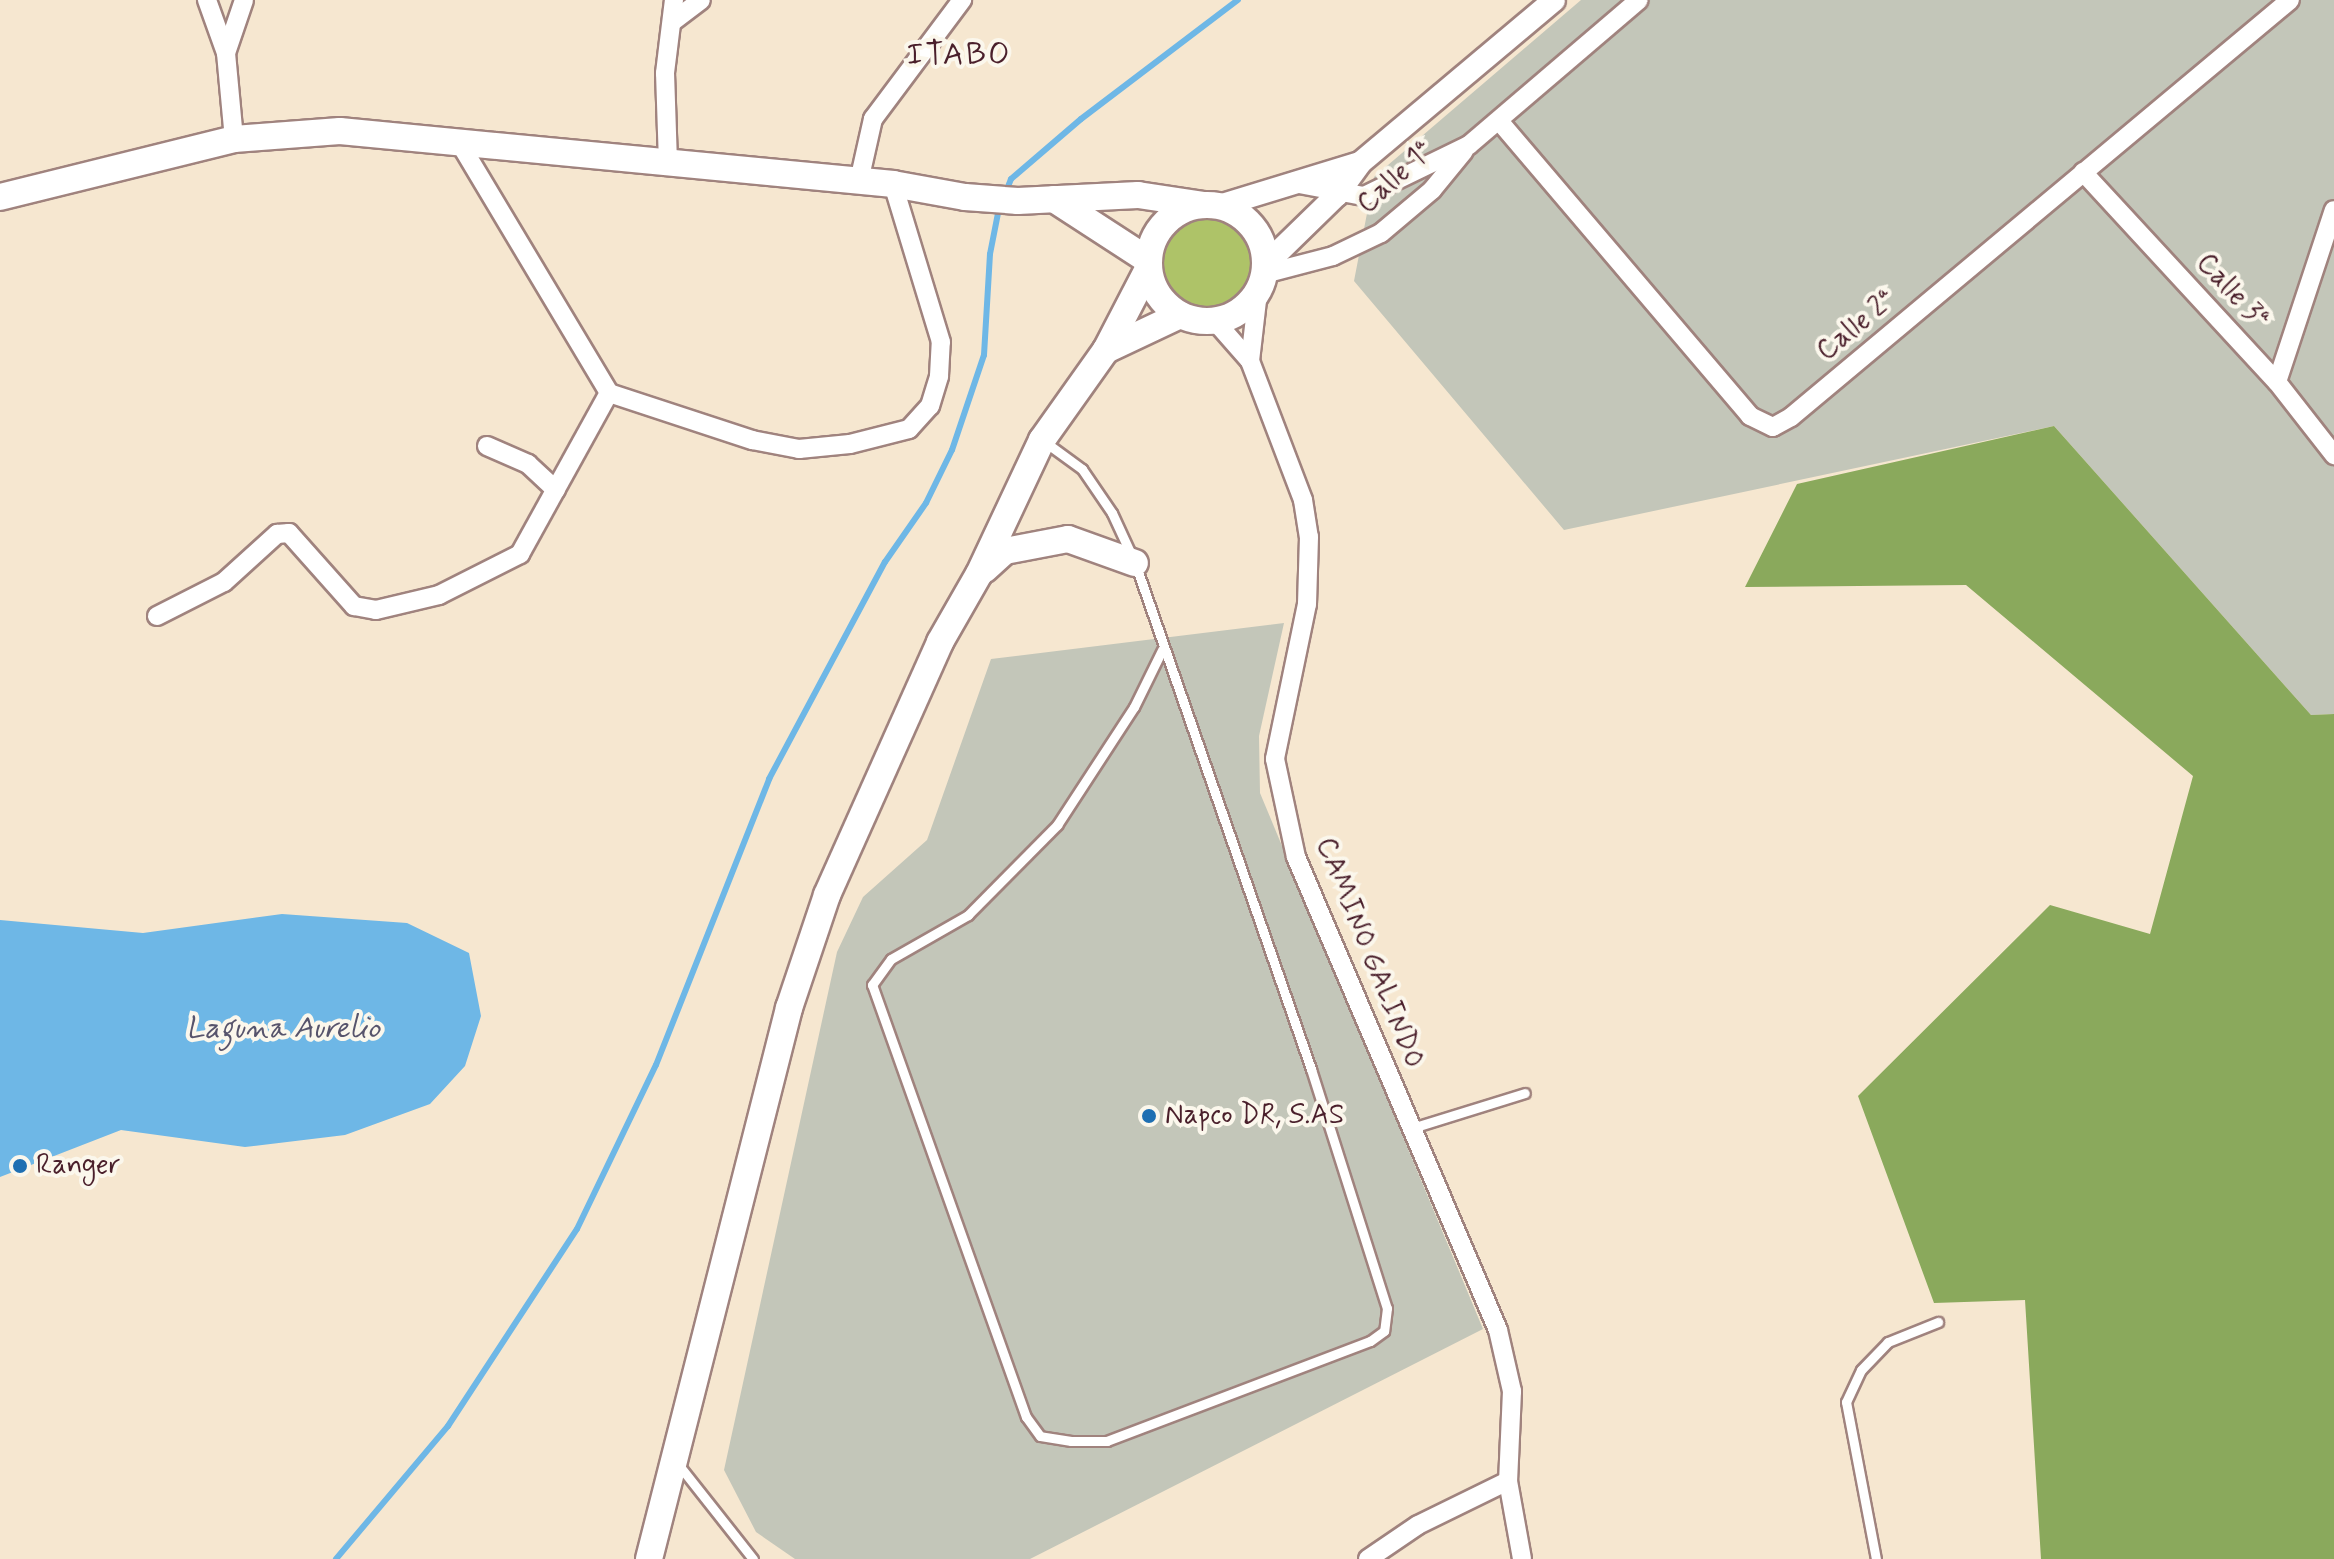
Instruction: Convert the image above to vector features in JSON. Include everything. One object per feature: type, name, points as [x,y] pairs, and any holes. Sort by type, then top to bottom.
[{"type":"main road","points":[[0,197],[234,139],[340,131],[893,184],[965,197],[1018,201],[1138,195],[1212,205],[1234,212],[1257,233],[1263,277],[1238,313],[1215,321],[1180,315],[1106,350]]},
{"type":"main road","points":[[1054,199],[1148,265],[1153,288],[1180,315]]},
{"type":"main road","points":[[649,1559],[789,1008],[827,895],[940,642],[979,574],[1042,440],[1106,350],[1148,265],[1153,239],[1165,221],[1183,209],[1212,205]]},
{"type":"main road","points":[[979,574],[1005,551],[1068,539],[1135,563]]},
{"type":"street","points":[[207,0],[226,53],[234,139]]},
{"type":"street","points":[[226,53],[244,0]]},
{"type":"street","points":[[668,163],[665,73],[674,0]]},
{"type":"street","points":[[672,22],[701,0]]},
{"type":"street","points":[[859,181],[873,119],[962,0]]},
{"type":"street","points":[[1263,277],[1337,195],[1360,163],[1554,0]]},
{"type":"street","name":"Calle 1ª","points":[[1299,184],[1337,195],[1374,193],[1469,145],[1500,122],[1639,0]]},
{"type":"street","name":"Calle 2ª","points":[[1500,122],[1750,416],[1773,427],[1791,417],[2290,0]]},
{"type":"street","points":[[459,142],[609,393],[752,440],[799,449],[850,444],[909,429],[930,406],[939,376],[941,342],[893,184]]},
{"type":"street","name":"Calle 1ª","points":[[1263,277],[1333,256],[1381,233],[1432,190],[1469,145]]},
{"type":"street","points":[[1212,205],[1299,184],[1360,163]]},
{"type":"street","name":"Calle 3ª","points":[[2083,172],[2277,382],[2334,455]]},
{"type":"street","points":[[2277,382],[2334,210]]},
{"type":"street","name":"CAMINO GALINDO","points":[[1250,361],[1263,277]]},
{"type":"street","name":"CAMINO GALINDO","points":[[1215,321],[1250,361],[1303,500],[1309,537],[1307,604],[1275,759],[1280,792],[1302,872],[1498,1330],[1512,1391],[1508,1481],[1522,1559]]},
{"type":"street","points":[[157,616],[224,582],[277,534],[289,533],[354,606],[376,610],[439,595],[520,554],[609,393]]},
{"type":"street","points":[[487,446],[528,464],[556,490]]},
{"type":"street","points":[[1368,1559],[1418,1525],[1508,1481]]},
{"type":"lane","points":[[1042,440],[1082,469],[1112,513],[1135,563],[1162,650],[1311,1069],[1387,1308],[1384,1331],[1370,1341],[1107,1441],[1071,1441],[1040,1436],[1026,1417],[872,985],[891,959],[968,915],[1057,825],[1134,707],[1162,650]]},
{"type":"lane","points":[[1412,1128],[1525,1093]]},
{"type":"lane","points":[[1876,1559],[1846,1402],[1861,1370],[1888,1342],[1938,1322]]},
{"type":"lane","points":[[675,1460],[753,1559]]},
{"type":"shaded area","points":[[1581,0],[2334,0],[2334,714],[2311,715],[2054,426],[1564,530],[1354,281],[1374,177]]},
{"type":"shaded area","points":[[1284,623],[1259,736],[1260,793],[1483,1329],[1030,1559],[795,1559],[756,1532],[724,1470],[837,952],[863,897],[927,840],[991,659]]},
{"type":"green space","points":[[1207,213],[1227,217],[1243,228],[1254,244],[1258,264],[1254,284],[1243,300],[1227,311],[1207,315],[1187,311],[1171,300],[1160,284],[1156,264],[1160,244],[1171,228],[1187,217]]},
{"type":"green space","points":[[2054,426],[2311,715],[2334,714],[2334,1559],[2041,1559],[2025,1300],[1934,1303],[1858,1096],[2050,905],[2150,934],[2193,776],[1966,585],[1745,587],[1797,484]]},
{"type":"water","name":"Laguna Aurelio","points":[[282,914],[407,923],[469,953],[481,1016],[465,1066],[430,1104],[345,1135],[245,1147],[121,1130],[0,1177],[0,920],[143,933]]},
{"type":"waterway","points":[[1005,194],[1011,179],[1081,119],[1238,0]]},
{"type":"waterway","points":[[336,1559],[448,1426],[577,1229],[656,1065],[769,779],[885,562],[926,503],[952,450],[984,355],[990,254],[999,208]]},
{"type":"place","name":"Napco DR, S.AS","points":[[1149,1116]]},
{"type":"place","name":"Ranger","points":[[20,1166]]},
{"type":"district","name":"ITABO","points":[[959,55]]}]
